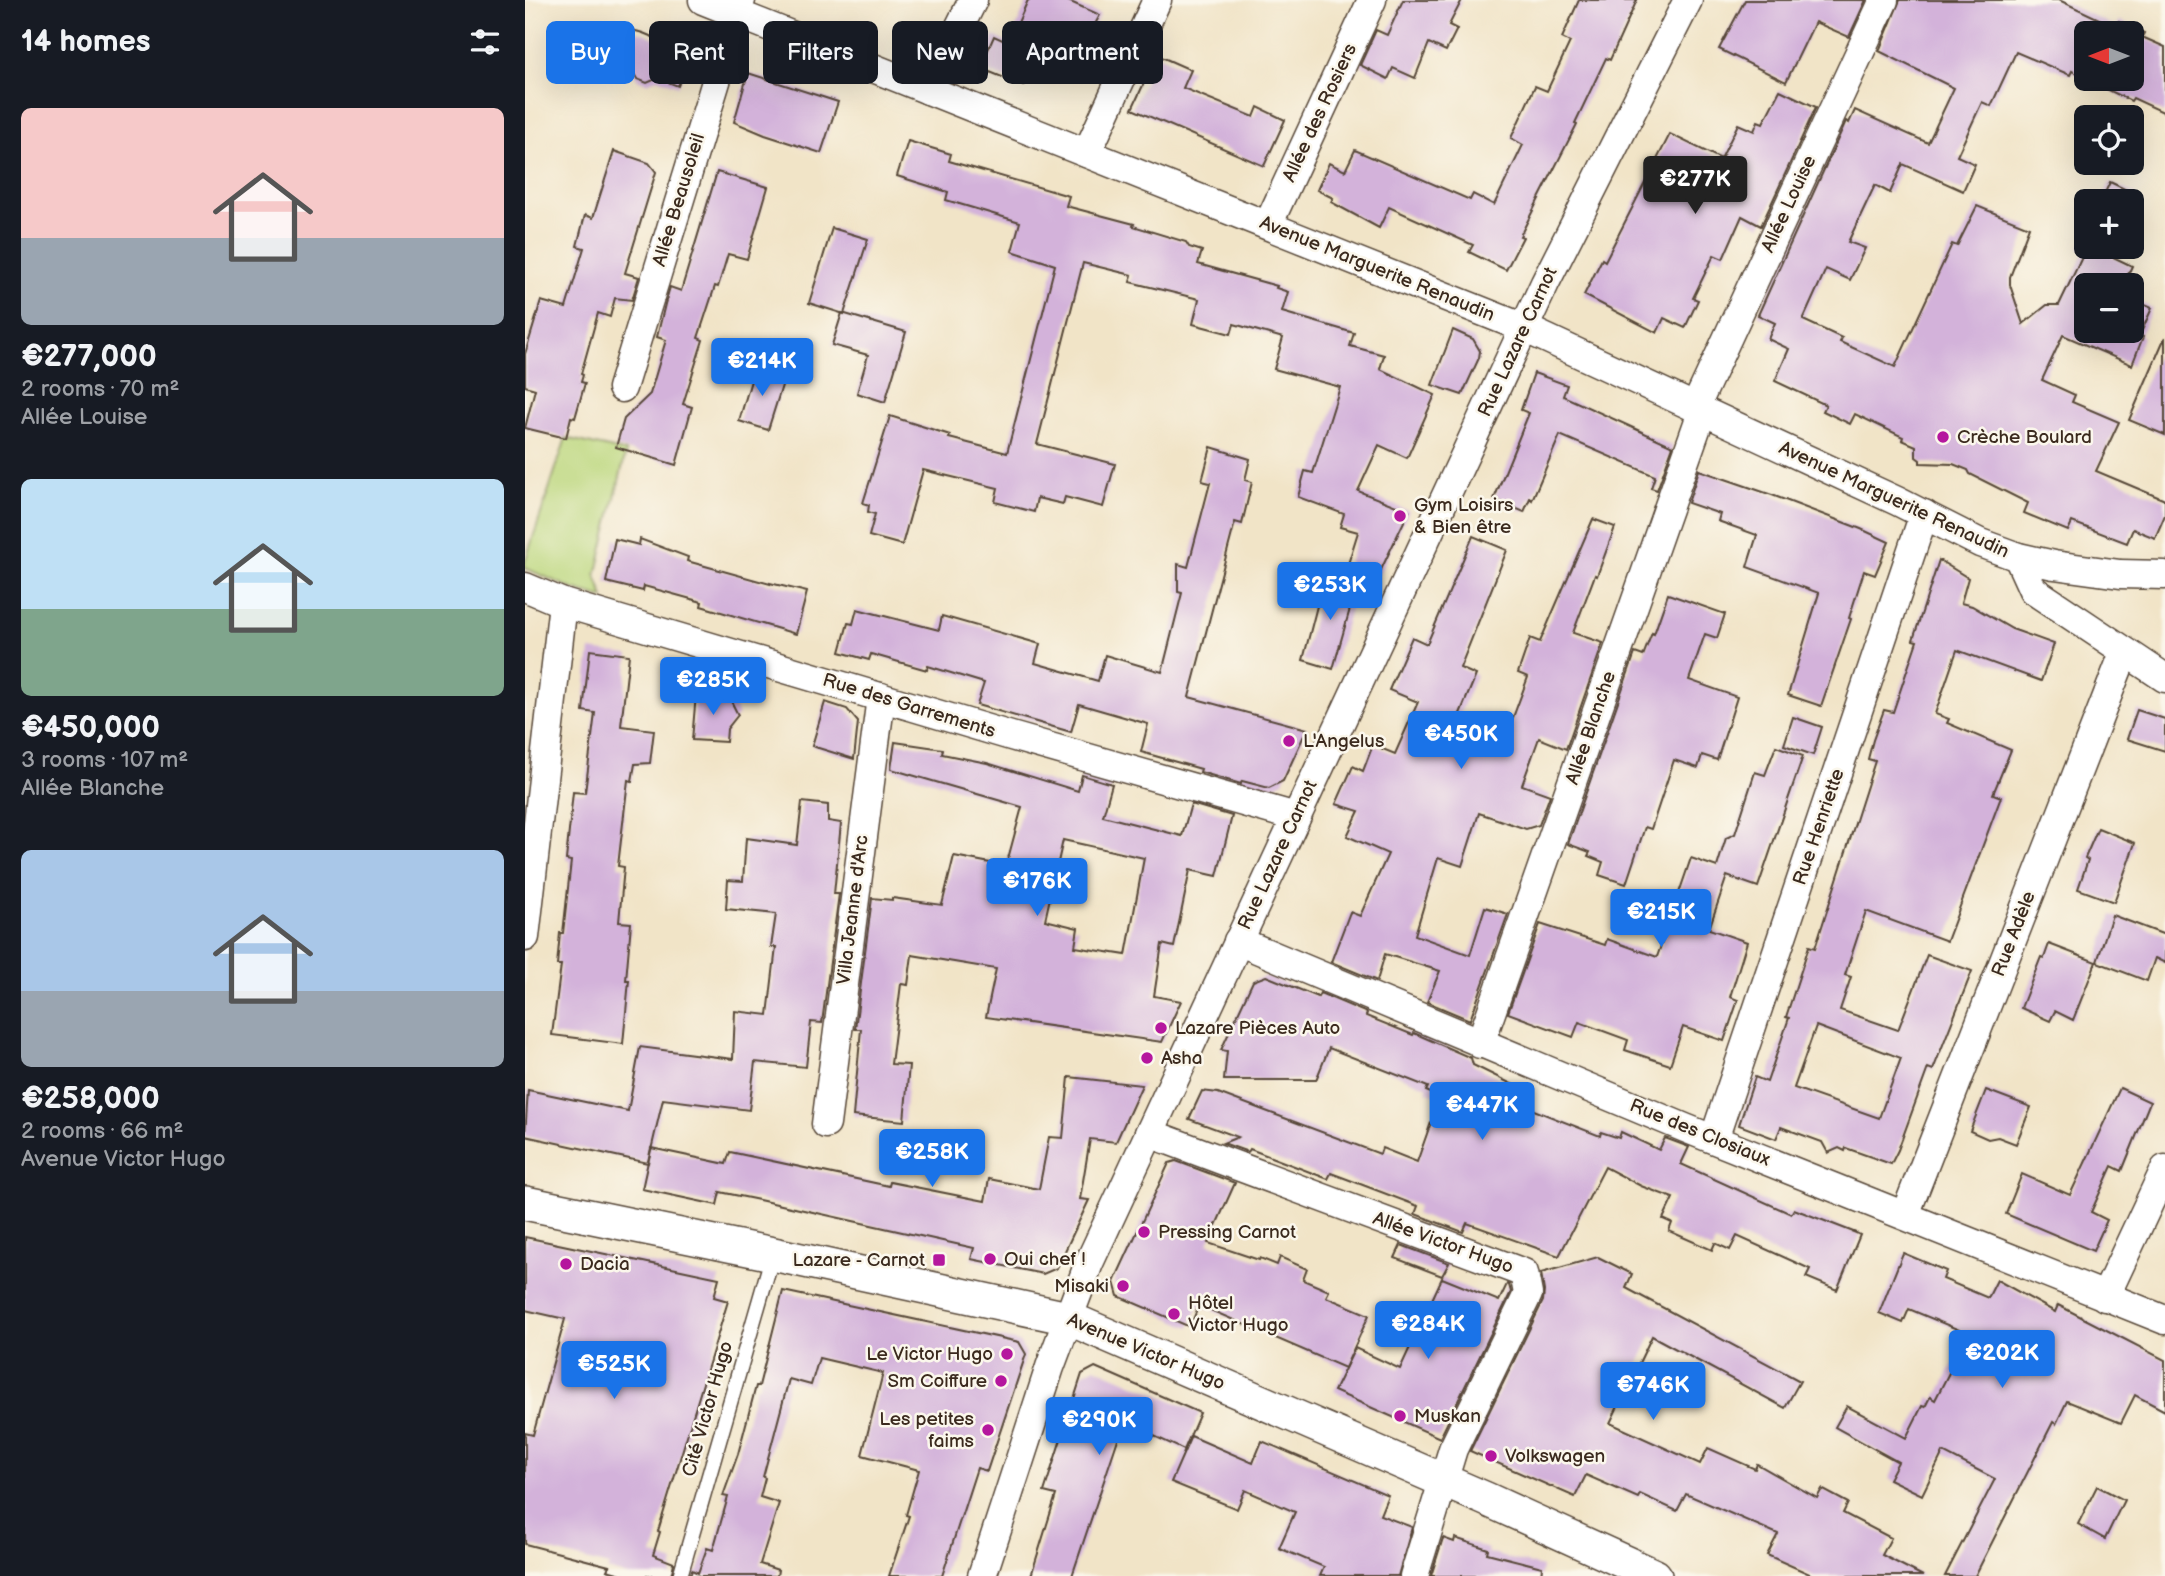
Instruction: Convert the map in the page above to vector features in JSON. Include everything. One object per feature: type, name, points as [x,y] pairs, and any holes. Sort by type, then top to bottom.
[{"type":"street","name":"Avenue Marguerite Renaudin","points":[[703,0],[739,7],[928,90],[1524,328],[1924,514],[1980,543],[2018,557],[2054,565],[2120,574],[2165,575]]},
{"type":"street","points":[[928,90],[973,0]]},
{"type":"street","points":[[1087,153],[1157,0]]},
{"type":"street","name":"Allée des Rosiers","points":[[1268,225],[1372,0]]},
{"type":"street","name":"Rue Lazare Carnot","points":[[982,1576],[1050,1367],[1089,1263],[1524,328],[1688,0]]},
{"type":"street","name":"Allée Louise","points":[[1698,410],[1884,0]]},
{"type":"street","name":"Allée Beausoleil","points":[[622,387],[739,7]]},
{"type":"street","name":"Allée Blanche","points":[[1480,1044],[1698,410]]},
{"type":"street","name":"Rue Henriette","points":[[1714,1139],[1924,514]]},
{"type":"street","points":[[2018,557],[2033,590],[2165,678]]},
{"type":"street","name":"Rue des Garrements","points":[[525,587],[563,603],[1296,817]]},
{"type":"street","points":[[525,937],[563,603]]},
{"type":"street","name":"Rue Adèle","points":[[1905,1215],[2124,653]]},
{"type":"street","name":"Villa Jeanne d'Arc","points":[[826,1124],[881,697]]},
{"type":"street","name":"Rue des Closiaux","points":[[1238,941],[1480,1044],[2165,1320]]},
{"type":"street","name":"Allée Victor Hugo","points":[[1149,1133],[1524,1273],[1528,1294],[1453,1449],[1445,1481]]},
{"type":"street","points":[[2105,1297],[2165,1169]]},
{"type":"street","name":"Avenue Victor Hugo","points":[[525,1203],[1068,1318],[1445,1481],[1655,1576]]},
{"type":"street","points":[[1414,1576],[1445,1481]]},
{"type":"lane","name":"Cité Victor Hugo","points":[[680,1576],[773,1254]]},
{"type":"green space","points":[[566,438],[626,452],[596,576],[604,598],[573,589],[525,568]]},
{"type":"building","points":[[1028,0],[1066,0],[1100,15],[1097,21],[1019,21]]},
{"type":"building","points":[[1403,0],[1462,0],[1449,25],[1457,29],[1446,51],[1429,43],[1415,78],[1393,68],[1388,79],[1360,65],[1376,30],[1387,35]]},
{"type":"building","points":[[1579,0],[1637,0],[1610,60],[1606,58],[1506,270],[1469,252],[1473,245],[1389,207],[1379,228],[1331,202],[1333,198],[1317,190],[1329,163],[1345,171],[1355,150],[1470,200],[1473,194],[1494,205],[1523,145],[1511,138],[1535,86],[1547,91],[1570,42],[1562,38]]},
{"type":"building","points":[[1745,0],[1866,0],[1849,37],[1815,22],[1786,82],[1719,49]]},
{"type":"building","points":[[1900,0],[2059,0],[2103,21],[2074,21],[2074,72],[2070,75],[2016,52],[1991,106],[1982,102],[1957,156],[1975,164],[1963,191],[1903,164],[1890,193],[1875,185],[1848,242],[1865,248],[1850,280],[1826,269],[1803,320],[1842,338],[1840,342],[1895,367],[1952,244],[1957,246],[1977,206],[2029,227],[2010,277],[2010,285],[2023,324],[2047,305],[2059,305],[2074,274],[2074,340],[2063,335],[2042,380],[2075,395],[2072,402],[2119,422],[2096,471],[2165,500],[2165,515],[2155,538],[2133,529],[2127,543],[2072,522],[2068,531],[2024,513],[2028,503],[1970,474],[1968,470],[1953,464],[1920,463],[1916,457],[1916,446],[1902,440],[1903,437],[1855,414],[1850,424],[1823,411],[1826,405],[1775,381],[1789,349],[1768,339],[1775,323],[1758,315],[1846,121],[1849,123],[1855,110],[1928,143],[1954,88],[1879,51]]},
{"type":"building","points":[[635,31],[649,36],[649,82],[637,79]]},
{"type":"building","points":[[994,36],[1002,40],[1002,77],[988,71],[988,50]]},
{"type":"building","points":[[2144,38],[2165,47],[2165,113],[2133,98],[2131,101],[2111,91],[2144,91]]},
{"type":"building","points":[[1163,58],[1191,70],[1183,88],[1254,117],[1258,107],[1285,120],[1264,166],[1132,109],[1144,84],[1163,84]]},
{"type":"building","points":[[749,73],[763,78],[763,84],[782,84],[838,102],[821,153],[734,122],[745,84],[749,84]]},
{"type":"building","points":[[1780,90],[1816,107],[1761,226],[1742,216],[1723,259],[1714,255],[1693,298],[1698,300],[1685,328],[1664,318],[1657,333],[1584,295],[1602,259],[1605,261],[1670,134],[1721,159],[1738,124],[1754,131],[1758,121],[1763,123]]},
{"type":"building","points":[[908,141],[951,154],[949,161],[1069,196],[1066,206],[1134,224],[1133,226],[1186,242],[1189,247],[1202,251],[1198,264],[1277,286],[1276,288],[1288,292],[1282,312],[1354,333],[1350,346],[1384,355],[1380,369],[1435,395],[1407,458],[1379,445],[1358,491],[1409,511],[1379,574],[1348,564],[1358,532],[1340,527],[1344,514],[1298,497],[1305,471],[1313,473],[1340,387],[1274,369],[1283,338],[1234,324],[1231,334],[1193,324],[1199,299],[1130,282],[1132,275],[1083,263],[1037,444],[1115,464],[1103,507],[1065,497],[1063,504],[1037,498],[1034,512],[995,502],[998,488],[923,470],[902,545],[869,536],[875,514],[868,512],[869,505],[863,503],[890,416],[950,435],[949,438],[1007,453],[1055,265],[1012,251],[1020,222],[946,200],[948,192],[897,176]]},
{"type":"building","points":[[614,151],[649,163],[656,172],[625,273],[639,277],[632,300],[615,298],[610,317],[598,313],[581,374],[581,382],[585,383],[575,418],[571,417],[566,438],[525,428],[535,389],[525,386],[525,354],[541,301],[566,308],[584,248],[577,246],[585,215],[593,218]]},
{"type":"building","points":[[717,172],[768,187],[747,259],[728,254],[718,287],[715,286],[698,338],[703,340],[683,404],[692,407],[676,465],[616,447],[624,419],[650,394],[666,340],[657,337],[670,287],[681,291]]},
{"type":"building","points":[[2110,182],[2125,189],[2107,189]]},
{"type":"building","points":[[832,228],[868,239],[844,314],[809,303]]},
{"type":"building","points":[[2081,259],[2117,259],[2132,266],[2129,273],[2074,273]]},
{"type":"building","points":[[2144,305],[2152,308],[2144,326]]},
{"type":"building","points":[[842,313],[906,332],[885,402],[857,393],[868,355],[832,345]]},
{"type":"building","points":[[1453,330],[1473,339],[1480,351],[1462,395],[1432,385]]},
{"type":"building","points":[[2165,337],[2165,435],[2129,420]]},
{"type":"building","points":[[2081,343],[2141,343],[2132,365]]},
{"type":"building","points":[[755,367],[785,376],[768,430],[739,421]]},
{"type":"building","points":[[1534,373],[1567,385],[1563,396],[1673,446],[1657,490],[1651,488],[1655,476],[1560,435],[1532,500],[1530,498],[1524,512],[1494,499],[1529,413],[1521,410]]},
{"type":"building","points":[[1211,447],[1250,459],[1245,480],[1252,482],[1242,524],[1235,522],[1189,697],[1307,729],[1283,781],[1269,788],[1242,781],[1241,784],[1141,752],[1148,724],[1079,704],[1071,732],[977,705],[984,683],[928,666],[927,670],[871,654],[869,660],[840,652],[848,623],[853,624],[857,609],[939,630],[942,616],[1040,644],[1035,663],[1098,681],[1105,655],[1162,672],[1182,593],[1178,592],[1178,564],[1188,567],[1210,483],[1202,481]]},
{"type":"building","points":[[1699,470],[1772,495],[1889,542],[1875,575],[1864,571],[1849,618],[1851,619],[1821,706],[1788,695],[1819,593],[1747,567],[1757,535],[1718,521],[1720,514],[1688,503]]},
{"type":"building","points":[[1593,519],[1615,527],[1573,633],[1603,643],[1566,749],[1539,738],[1522,785],[1550,795],[1539,825],[1526,829],[1479,813],[1462,866],[1438,858],[1415,935],[1470,955],[1485,907],[1508,914],[1470,1020],[1427,1002],[1440,971],[1385,954],[1377,981],[1331,962],[1350,912],[1360,916],[1388,854],[1347,836],[1359,811],[1336,804],[1353,766],[1363,771],[1373,745],[1395,754],[1418,702],[1389,690],[1412,637],[1427,644],[1473,536],[1507,550],[1460,668],[1476,675],[1457,721],[1505,739],[1528,677],[1518,673],[1530,638],[1540,642]]},
{"type":"building","points":[[615,539],[639,545],[640,539],[688,557],[687,561],[807,592],[796,634],[701,606],[702,602],[644,586],[643,591],[606,582]]},
{"type":"building","points":[[1939,560],[1968,578],[1961,603],[1972,606],[2012,629],[2054,644],[2041,681],[1957,650],[1935,714],[1949,719],[1947,723],[2011,750],[1993,794],[2001,797],[1947,941],[1866,911],[1845,975],[1851,977],[1840,1010],[1898,1030],[1927,955],[1972,971],[1933,1070],[1928,1068],[1891,1164],[1846,1148],[1845,1151],[1839,1148],[1828,1153],[1822,1142],[1781,1127],[1776,1139],[1739,1125],[1755,1077],[1767,1082],[1789,1018],[1786,1017],[1809,946],[1815,948],[1875,761],[1868,759],[1873,740],[1884,710],[1893,712],[1917,641],[1913,640]],"holes":[[[1816,1026],[1901,1058],[1879,1118],[1794,1088]]]},
{"type":"building","points":[[1325,575],[1357,584],[1333,669],[1303,660]]},
{"type":"building","points":[[1668,594],[1725,614],[1717,638],[1705,634],[1689,680],[1737,697],[1717,760],[1702,755],[1698,768],[1674,760],[1651,829],[1645,827],[1626,884],[1599,875],[1603,862],[1588,856],[1590,852],[1568,844],[1635,653],[1643,656]]},
{"type":"building","points":[[590,650],[629,655],[621,726],[654,730],[650,763],[635,764],[632,781],[628,780],[618,866],[624,867],[619,922],[631,923],[623,1044],[552,1035],[561,965],[557,965],[560,933],[563,933],[571,861],[566,860],[573,792],[585,793],[595,713],[583,711]]},
{"type":"building","points":[[724,687],[738,715],[727,729],[726,742],[692,740],[696,694],[712,695]]},
{"type":"building","points":[[825,702],[847,709],[858,722],[854,759],[812,746]]},
{"type":"building","points":[[2137,710],[2165,719],[2165,751],[2127,739]]},
{"type":"building","points":[[1793,717],[1822,727],[1813,755],[1784,745]]},
{"type":"building","points":[[895,742],[943,749],[942,754],[987,763],[1078,791],[1082,775],[1112,784],[1103,816],[1182,836],[1191,804],[1232,816],[1217,876],[1190,870],[1174,947],[1162,944],[1154,996],[1181,1001],[1162,1042],[986,1017],[996,969],[912,955],[908,985],[901,984],[891,1064],[909,1065],[904,1121],[853,1116],[861,1029],[855,1029],[872,898],[942,905],[954,856],[1006,866],[1022,807],[891,769]],"holes":[[[1063,840],[1144,858],[1126,955],[1075,947],[1078,928],[1045,920]]]},
{"type":"building","points":[[1776,746],[1803,756],[1758,887],[1727,876],[1709,929],[1747,942],[1730,997],[1738,1000],[1724,1041],[1683,1027],[1670,1065],[1625,1050],[1628,1040],[1579,1022],[1573,1037],[1508,1013],[1540,924],[1605,945],[1607,939],[1657,957],[1691,858],[1717,867],[1726,838],[1735,834],[1755,772],[1765,775]]},
{"type":"building","points":[[802,802],[828,805],[828,821],[841,823],[834,894],[839,894],[822,1023],[811,1022],[806,1067],[755,1062],[749,1110],[663,1099],[648,1163],[525,1136],[528,1090],[628,1111],[640,1047],[733,1059],[735,1011],[768,1015],[776,947],[771,947],[776,914],[726,909],[728,880],[743,881],[746,838],[797,845]]},
{"type":"building","points":[[2098,828],[2135,843],[2114,902],[2078,889],[2088,860],[2085,858]]},
{"type":"building","points":[[2112,915],[2165,935],[2165,963],[2155,958],[2147,981],[2097,962]]},
{"type":"building","points":[[2049,944],[2096,962],[2073,1020],[2055,1011],[2050,1021],[2021,1008],[2041,957],[2044,958]]},
{"type":"building","points":[[1266,976],[1318,997],[1320,993],[1367,1013],[1366,1016],[1471,1058],[1473,1065],[1532,1094],[1526,1107],[1600,1136],[1601,1132],[1619,1138],[1621,1132],[1659,1150],[1665,1138],[1689,1147],[1681,1164],[1791,1214],[1794,1209],[1860,1235],[1837,1290],[1806,1277],[1810,1269],[1737,1236],[1730,1250],[1715,1243],[1712,1250],[1669,1231],[1672,1223],[1663,1219],[1673,1198],[1641,1186],[1605,1167],[1559,1256],[1467,1223],[1463,1232],[1415,1214],[1418,1206],[1331,1173],[1328,1179],[1250,1149],[1248,1152],[1223,1143],[1238,1137],[1189,1119],[1202,1091],[1218,1093],[1380,1154],[1382,1148],[1417,1162],[1440,1097],[1426,1091],[1428,1087],[1329,1048],[1316,1080],[1224,1080],[1227,1051],[1221,1050],[1253,981]]},
{"type":"building","points":[[1069,1077],[1142,1085],[1116,1142],[1090,1139],[1080,1199],[1089,1200],[1057,1268],[1043,1274],[971,1259],[974,1248],[759,1200],[720,1192],[717,1205],[642,1189],[651,1148],[726,1164],[730,1152],[889,1186],[890,1182],[985,1201],[989,1179],[1039,1189],[1049,1137],[1063,1138]]},
{"type":"building","points":[[2120,1088],[2150,1102],[2122,1171],[2112,1166],[2091,1212],[2107,1220],[2093,1251],[2006,1214],[2022,1174],[2070,1195]]},
{"type":"building","points":[[1986,1090],[2031,1107],[2016,1144],[1998,1137],[1988,1139],[1970,1131]]},
{"type":"building","points":[[1176,1161],[1235,1183],[1208,1243],[1277,1265],[1280,1257],[1307,1269],[1303,1280],[1329,1291],[1326,1297],[1369,1315],[1345,1368],[1199,1305],[1190,1327],[1118,1296],[1114,1282],[1169,1163]]},
{"type":"building","points":[[525,1237],[719,1278],[714,1297],[728,1301],[653,1555],[674,1563],[671,1576],[628,1576],[607,1570],[609,1566],[525,1544],[525,1433],[533,1435],[565,1319],[525,1310]]},
{"type":"building","points":[[1401,1245],[1449,1263],[1442,1276],[1395,1258]]},
{"type":"building","points":[[1903,1253],[1946,1271],[1943,1279],[1988,1298],[1997,1280],[2055,1312],[2058,1305],[2165,1360],[2165,1411],[2135,1395],[2121,1423],[2067,1401],[2056,1424],[2053,1422],[1975,1576],[1945,1576],[1995,1479],[1943,1452],[1922,1495],[1889,1479],[1898,1462],[1835,1427],[1847,1406],[1906,1438],[1922,1406],[1925,1407],[1930,1397],[1935,1400],[1969,1334],[1909,1309],[1903,1323],[1879,1313]]},
{"type":"building","points":[[1598,1257],[1632,1274],[1626,1288],[1800,1381],[1785,1408],[1652,1336],[1610,1423],[1700,1464],[1708,1448],[1755,1469],[1757,1464],[1817,1498],[1822,1489],[1848,1503],[1843,1513],[1891,1538],[1882,1555],[1923,1576],[1814,1576],[1767,1555],[1778,1534],[1686,1494],[1677,1511],[1640,1494],[1638,1498],[1586,1475],[1575,1497],[1470,1451],[1543,1301],[1541,1273]]},
{"type":"building","points":[[1442,1278],[1499,1301],[1507,1284],[1511,1292],[1440,1438],[1334,1391],[1355,1348],[1400,1369]]},
{"type":"building","points":[[783,1291],[1019,1342],[1026,1354],[987,1471],[977,1468],[942,1576],[889,1576],[909,1516],[906,1515],[919,1470],[862,1455],[883,1373],[819,1358],[811,1385],[789,1379],[763,1477],[765,1478],[760,1497],[779,1503],[760,1564],[778,1570],[777,1576],[690,1576],[692,1570],[698,1573],[707,1548],[713,1550],[728,1497],[723,1496],[738,1454],[756,1386],[759,1386]]},
{"type":"building","points":[[1095,1367],[1200,1413],[1184,1450],[1135,1427],[1132,1435],[1121,1430],[1072,1576],[1031,1576],[1056,1495],[1044,1492],[1082,1374]]},
{"type":"building","points":[[1191,1436],[1253,1463],[1262,1441],[1388,1495],[1380,1515],[1412,1527],[1398,1576],[1320,1576],[1324,1567],[1279,1548],[1295,1512],[1245,1490],[1237,1509],[1171,1482]]},
{"type":"building","points":[[2097,1486],[2124,1500],[2105,1539],[2078,1524]]},
{"type":"building","points":[[1443,1538],[1454,1542],[1455,1538],[1488,1549],[1487,1553],[1542,1567],[1541,1576],[1431,1576]]},
{"type":"place","name":"Crèche Boulard","points":[[1943,437]]},
{"type":"place","name":"Gym Loisirs & Bien être","points":[[1400,516]]},
{"type":"place","name":"L'Angelus","points":[[1289,741]]},
{"type":"place","name":"Lazare Pièces Auto","points":[[1161,1028]]},
{"type":"place","name":"Asha","points":[[1147,1058]]},
{"type":"place","name":"Pressing Carnot","points":[[1144,1232]]},
{"type":"place","name":"Oui chef !","points":[[990,1259]]},
{"type":"place","name":"Lazare - Carnot","points":[[939,1260]]},
{"type":"place","name":"Dacia","points":[[566,1264]]},
{"type":"place","name":"Misaki","points":[[1123,1286]]},
{"type":"place","name":"Hôtel Victor Hugo","points":[[1174,1314]]},
{"type":"place","name":"Le Victor Hugo","points":[[1007,1354]]},
{"type":"place","name":"Sm Coiffure","points":[[1001,1381]]},
{"type":"place","name":"Muskan","points":[[1400,1416]]},
{"type":"place","name":"Les petites faims","points":[[988,1430]]},
{"type":"place","name":"Volkswagen","points":[[1491,1456]]}]
